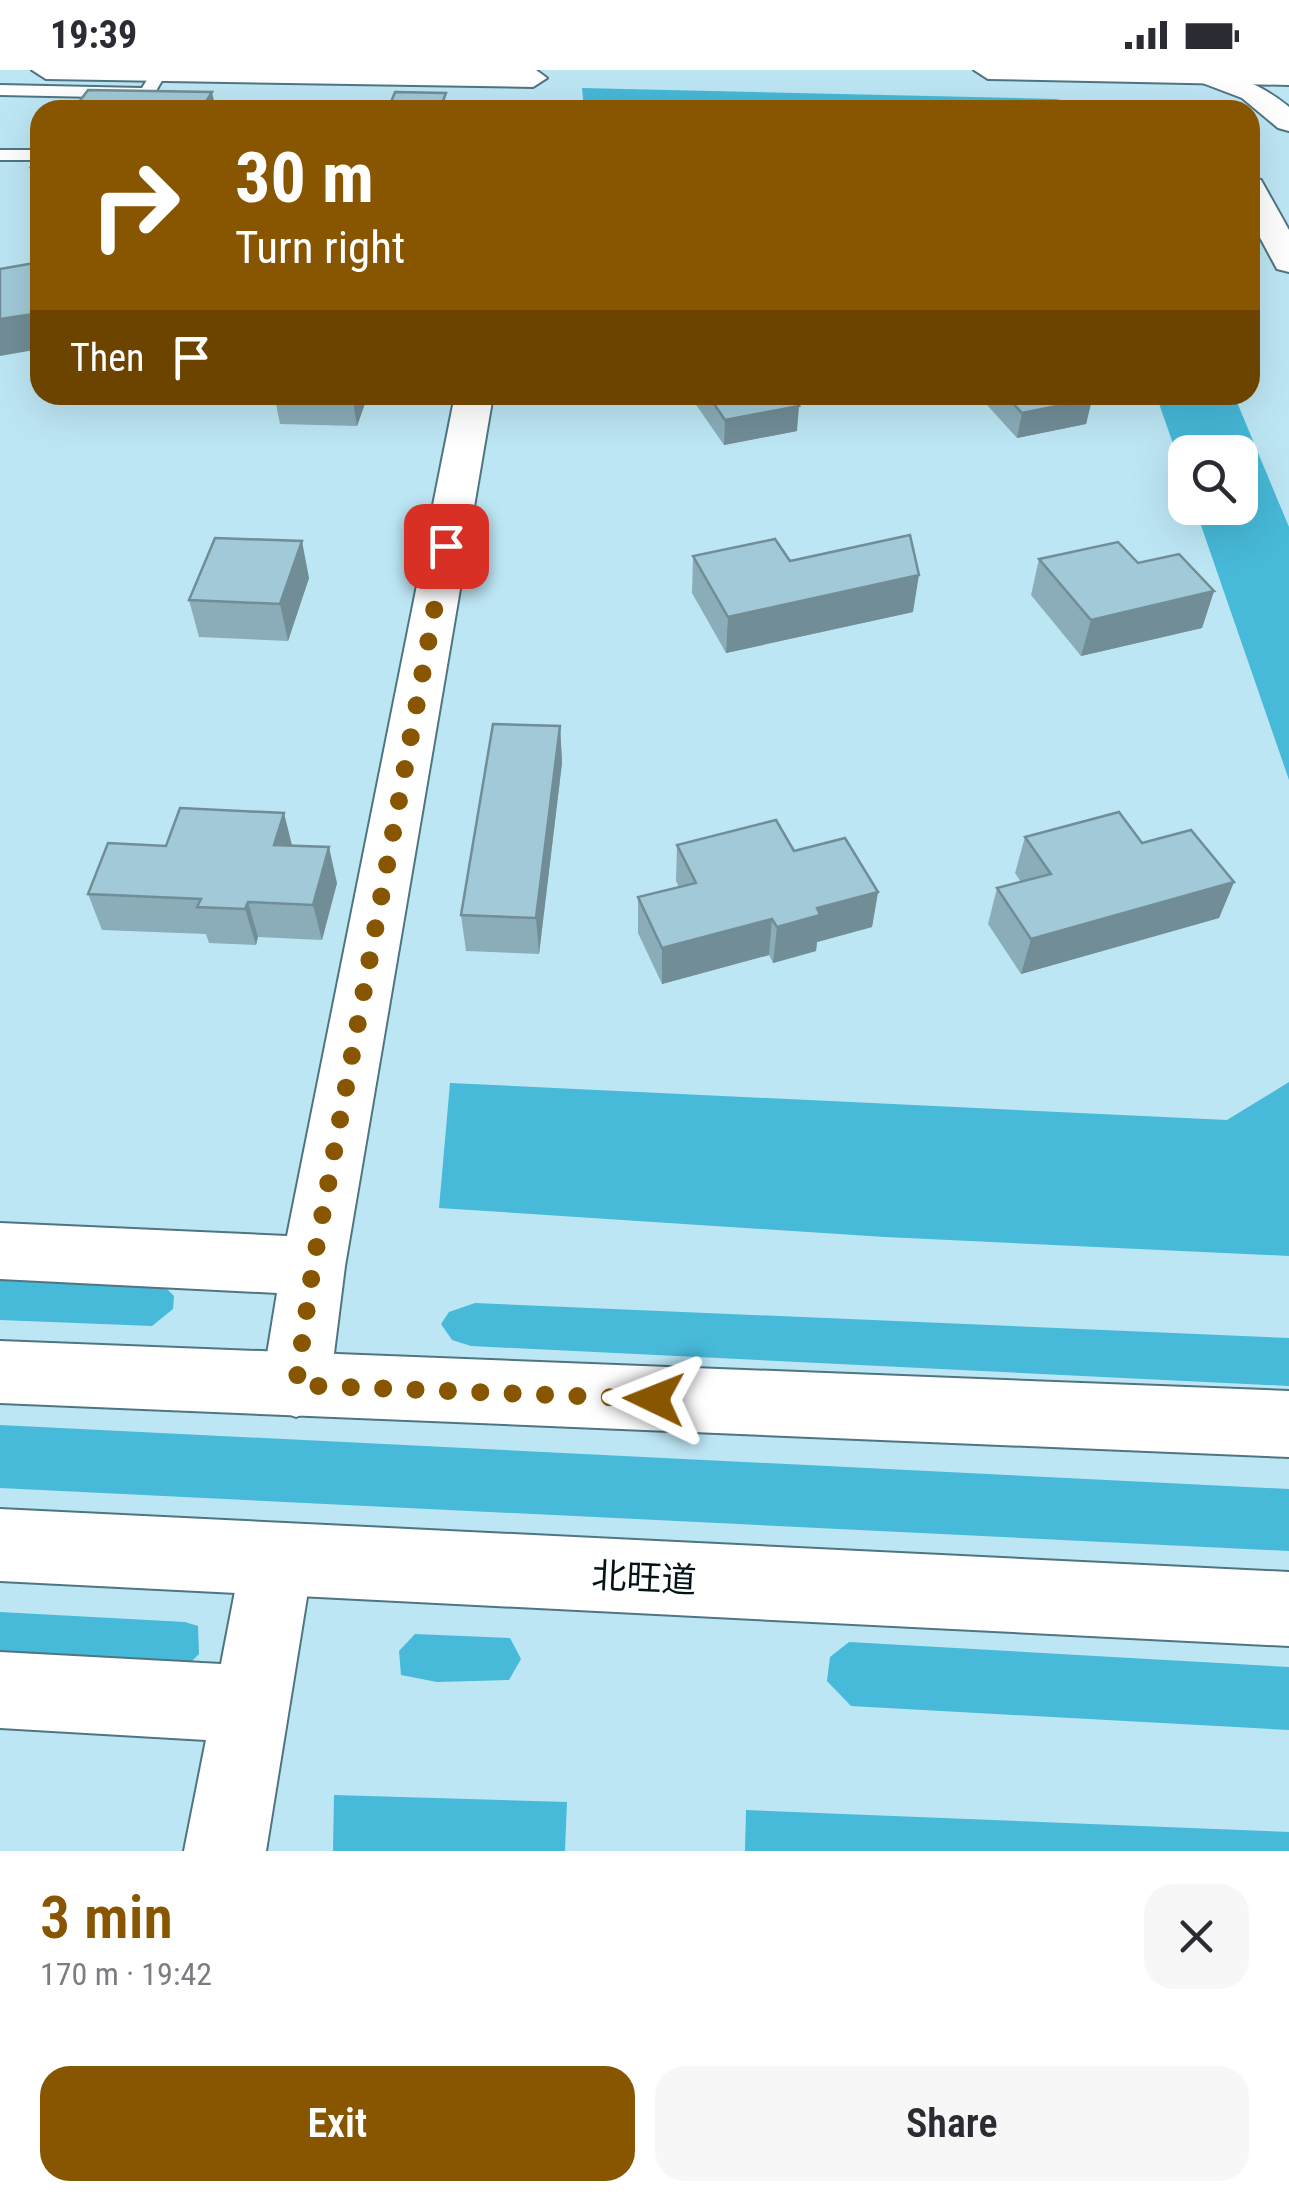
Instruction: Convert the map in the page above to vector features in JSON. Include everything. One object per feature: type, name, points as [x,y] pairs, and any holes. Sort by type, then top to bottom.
[{"type":"street","points":[[46,70],[534,74],[529,100]]},
{"type":"street","points":[[988,70],[1271,74],[1289,121]]},
{"type":"street","points":[[1065,71],[1131,82],[1179,100]]},
{"type":"street","points":[[1197,72],[1197,100]]},
{"type":"street","points":[[1197,72],[1252,92],[1289,121]]},
{"type":"street","points":[[1260,205],[1289,262]]},
{"type":"street","points":[[296,1385],[313,1266],[472,405]]},
{"type":"street","points":[[0,1251],[313,1266]]},
{"type":"street","points":[[0,1372],[1289,1424]]},
{"type":"street","name":"北旺道","points":[[0,1545],[1289,1609]]},
{"type":"street","points":[[226,1851],[277,1560]]},
{"type":"street","points":[[0,1690],[251,1704]]},
{"type":"lane","points":[[0,90],[147,92],[159,72]]},
{"type":"lane","points":[[0,155],[30,155]]},
{"type":"shaded area","points":[[582,88],[1061,100],[583,100]]},
{"type":"shaded area","points":[[1159,405],[1238,405],[1251,435],[1170,435]]},
{"type":"shaded area","points":[[1258,453],[1289,527],[1289,780],[1201,525],[1258,525]]},
{"type":"shaded area","points":[[1289,1082],[1289,1256],[885,1237],[439,1208],[450,1083],[1227,1120]]},
{"type":"shaded area","points":[[0,1280],[166,1288],[174,1296],[173,1309],[152,1326],[0,1320]]},
{"type":"shaded area","points":[[475,1303],[1289,1338],[1289,1386],[471,1346],[452,1340],[441,1324],[449,1312]]},
{"type":"shaded area","points":[[0,1425],[1289,1489],[1289,1551],[0,1488]]},
{"type":"shaded area","points":[[0,1612],[185,1622],[198,1626],[199,1654],[187,1666],[0,1665]]},
{"type":"shaded area","points":[[415,1634],[510,1638],[521,1659],[509,1680],[437,1682],[401,1675],[399,1651]]},
{"type":"shaded area","points":[[849,1642],[1289,1667],[1289,1730],[851,1706],[827,1681],[830,1657]]},
{"type":"shaded area","points":[[334,1795],[567,1802],[565,1851],[333,1851]]},
{"type":"shaded area","points":[[746,1810],[1289,1832],[1289,1851],[745,1851]]},
{"type":"building","points":[[88,90],[212,92],[207,100],[80,100]]},
{"type":"building","points":[[395,92],[446,93],[443,100],[392,100]]},
{"type":"building","points":[[30,264],[30,314],[0,319],[0,269]]},
{"type":"building","points":[[715,405],[799,406],[725,420]]},
{"type":"building","points":[[1014,405],[1062,405],[1022,413]]},
{"type":"building","points":[[910,535],[919,575],[728,617],[693,556],[775,539],[790,561]]},
{"type":"building","points":[[215,538],[302,541],[280,604],[189,600]]},
{"type":"building","points":[[1118,542],[1138,563],[1179,554],[1214,591],[1091,620],[1039,559]]},
{"type":"building","points":[[493,724],[560,726],[536,918],[461,915]]},
{"type":"building","points":[[180,808],[284,813],[274,845],[329,847],[313,905],[248,902],[245,909],[197,907],[201,899],[88,894],[108,843],[166,846]]},
{"type":"building","points":[[1119,812],[1142,843],[1191,830],[1234,882],[1031,939],[997,888],[1051,874],[1025,837]]},
{"type":"building","points":[[776,820],[794,851],[845,838],[878,892],[817,908],[820,915],[777,927],[772,919],[662,948],[638,897],[696,883],[677,845]]},
{"type":"route","points":[[446,546],[313,1266],[296,1385],[654,1399]]}]
